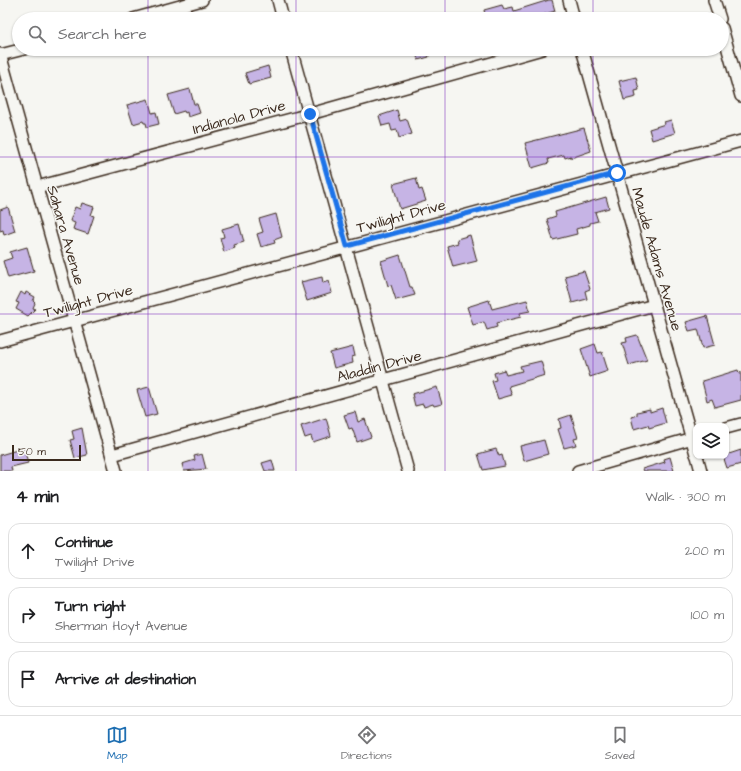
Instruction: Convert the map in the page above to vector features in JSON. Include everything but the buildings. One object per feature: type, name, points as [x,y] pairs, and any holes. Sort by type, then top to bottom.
[{"type":"street","points":[[158,12],[202,0]]},
{"type":"street","points":[[278,0],[281,12]]},
{"type":"street","points":[[569,0],[572,12]]},
{"type":"street","points":[[714,0],[718,12]]},
{"type":"street","points":[[0,55],[12,52]]},
{"type":"street","points":[[729,53],[741,96]]},
{"type":"street","name":"Sahara Avenue","points":[[0,55],[116,471]]},
{"type":"street","points":[[293,56],[347,246],[408,471]]},
{"type":"street","name":"Indianola Drive","points":[[37,187],[310,114],[517,56]]},
{"type":"street","name":"Maude Adams Avenue","points":[[584,56],[654,305],[693,434]]},
{"type":"street","name":"Twilight Drive","points":[[0,341],[617,173],[741,141]]},
{"type":"street","name":"Aladdin Drive","points":[[112,455],[654,305]]},
{"type":"street","points":[[729,427],[741,424]]},
{"type":"street","points":[[578,471],[693,437]]},
{"type":"street","name":"Maude Adams Avenue","points":[[697,459],[701,471]]},
{"type":"route","points":[[310,114],[347,246],[617,173]]}]
